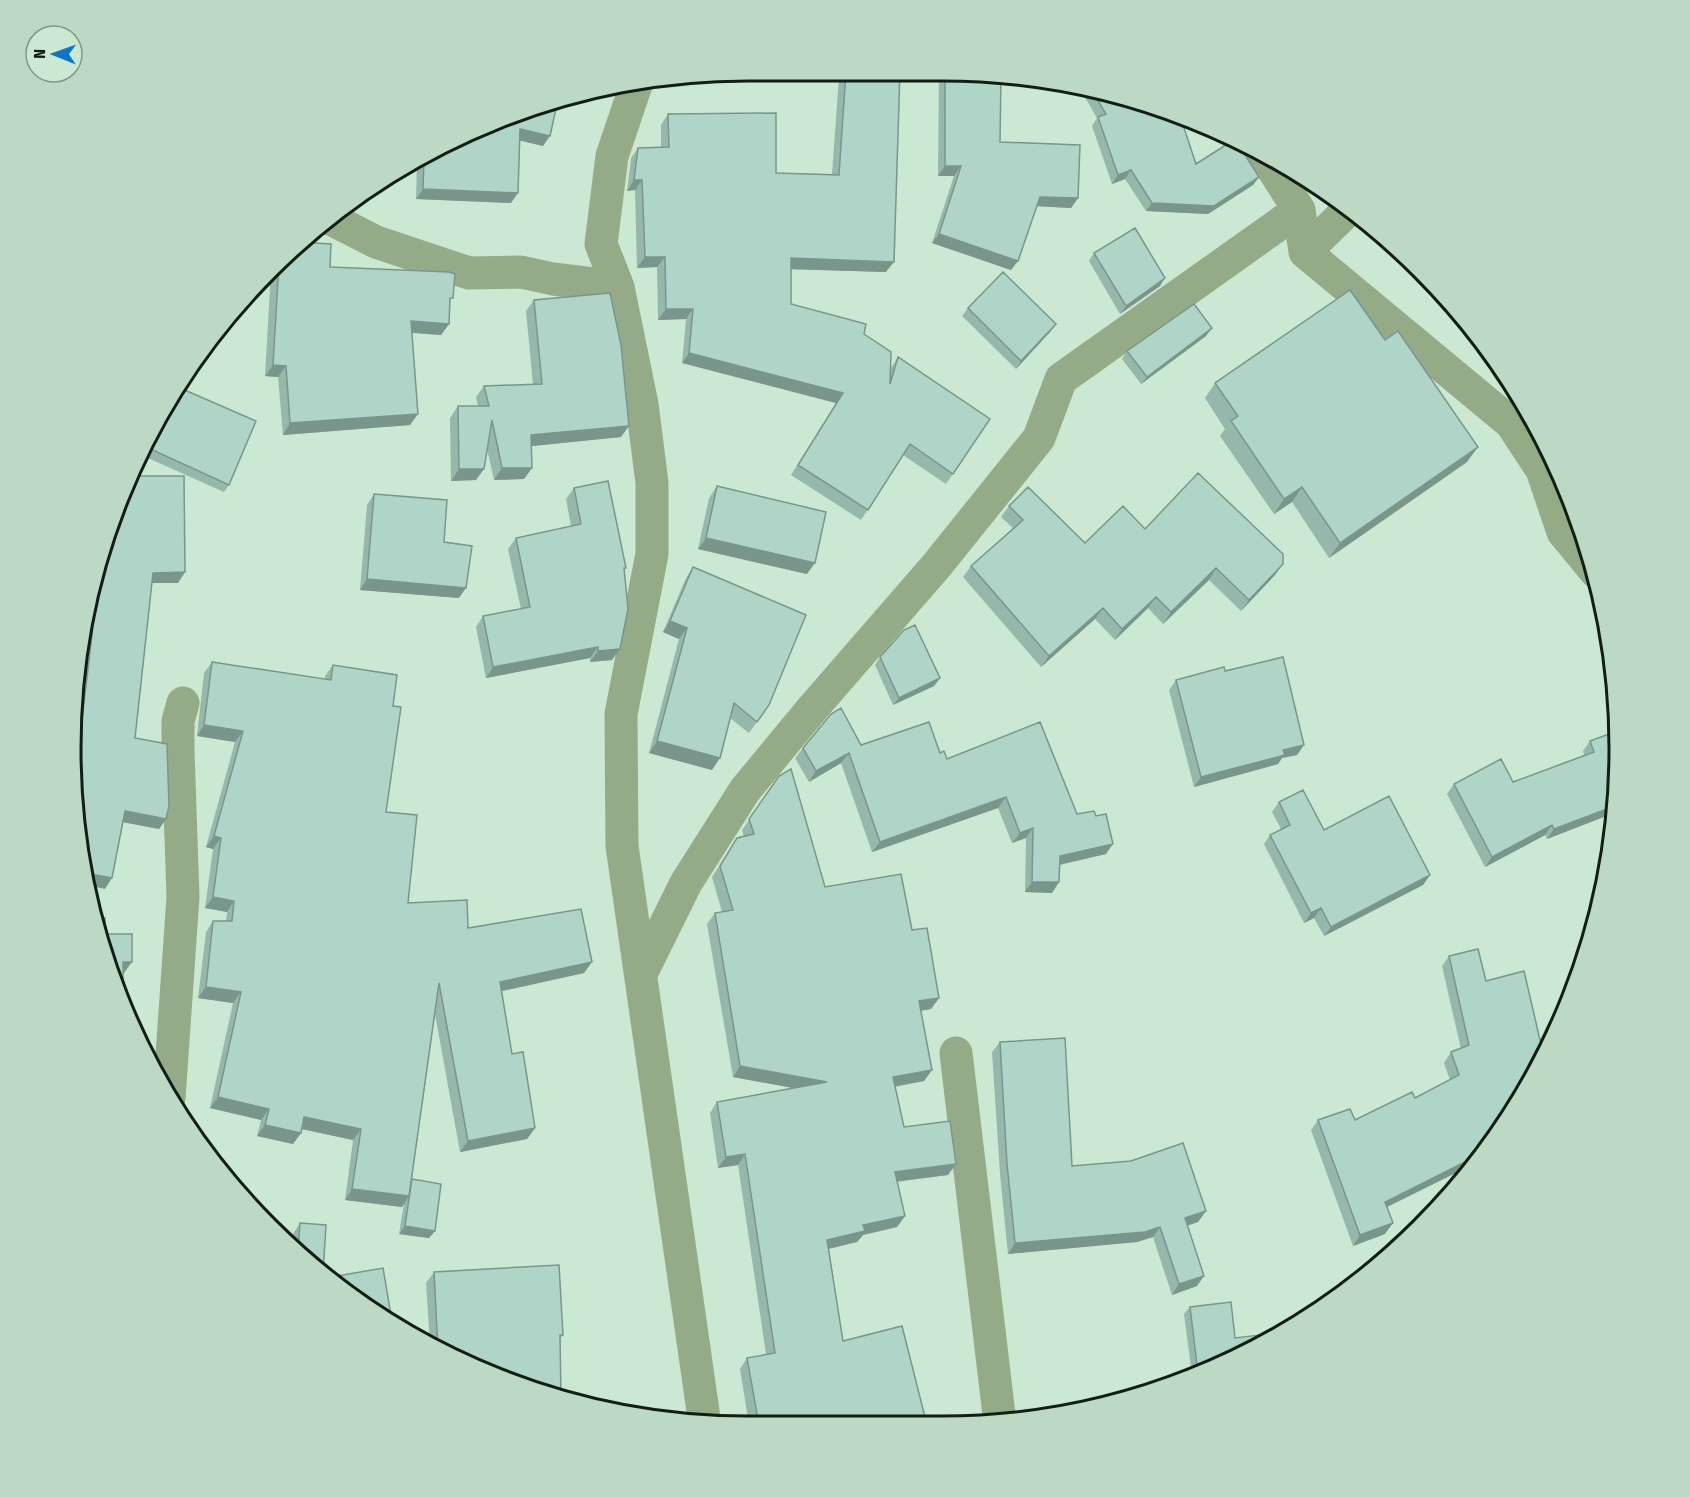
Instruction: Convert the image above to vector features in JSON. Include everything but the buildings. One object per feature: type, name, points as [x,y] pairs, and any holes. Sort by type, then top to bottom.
[{"type":"street","points":[[634,91],[612,156],[600,244],[618,287],[642,404],[652,483],[652,554],[621,714],[622,846],[704,1415]]},
{"type":"street","points":[[1273,169],[1299,210],[1305,252],[1511,423],[1542,470],[1563,532],[1579,551]]},
{"type":"street","points":[[641,974],[686,883],[745,790],[938,566],[1039,438],[1061,379],[1299,210]]},
{"type":"street","points":[[1305,252],[1343,215]]},
{"type":"street","points":[[338,222],[376,242],[469,273],[521,272],[553,279],[618,287]]},
{"type":"street","points":[[170,1082],[183,897],[178,750],[178,721],[183,703]]},
{"type":"street","points":[[956,1053],[999,1413]]}]
